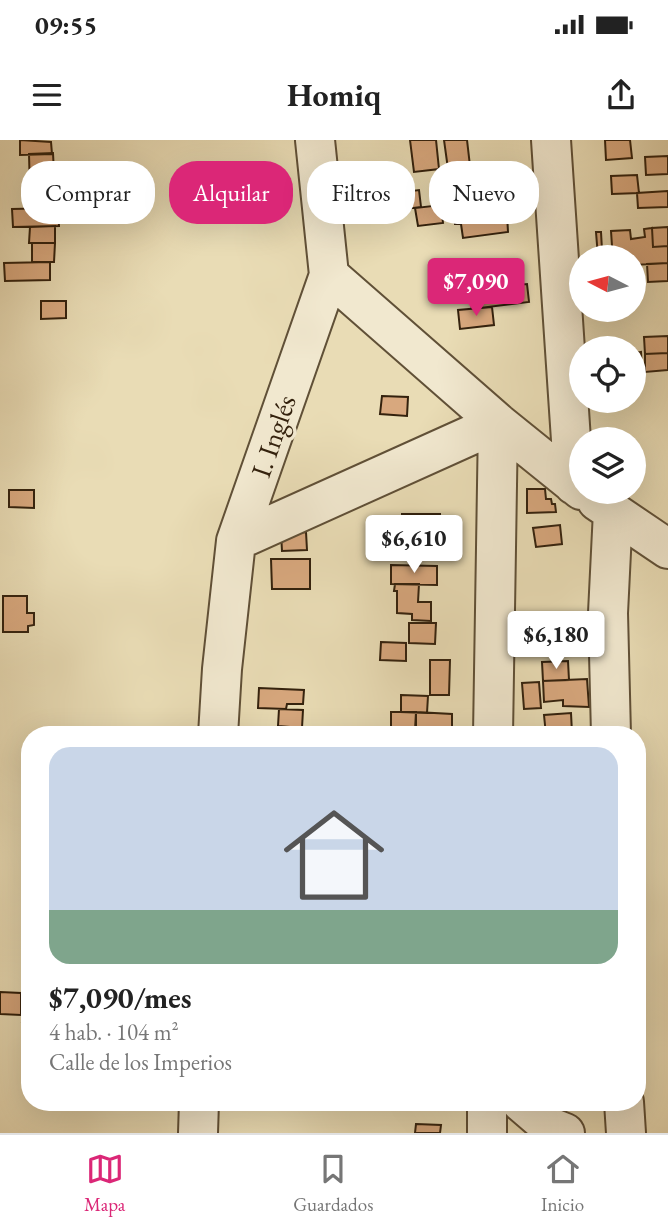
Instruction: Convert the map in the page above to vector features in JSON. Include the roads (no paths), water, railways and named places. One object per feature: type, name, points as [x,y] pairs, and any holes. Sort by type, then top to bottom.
[{"type":"street","name":"I. Inglés","points":[[219,726],[222,669],[236,541],[329,275],[315,140]]},
{"type":"street","points":[[551,140],[581,427]]},
{"type":"street","points":[[329,275],[498,424],[569,480]]},
{"type":"street","points":[[236,541],[498,424]]},
{"type":"street","points":[[493,726],[498,424]]},
{"type":"street","points":[[590,504],[608,613],[611,726]]},
{"type":"street","points":[[601,504],[668,549]]},
{"type":"street","points":[[198,1133],[199,1111]]},
{"type":"street","points":[[487,1111],[487,1133]]},
{"type":"street","points":[[531,1111],[550,1127],[565,1133]]},
{"type":"street","points":[[625,1111],[626,1133]]}]
